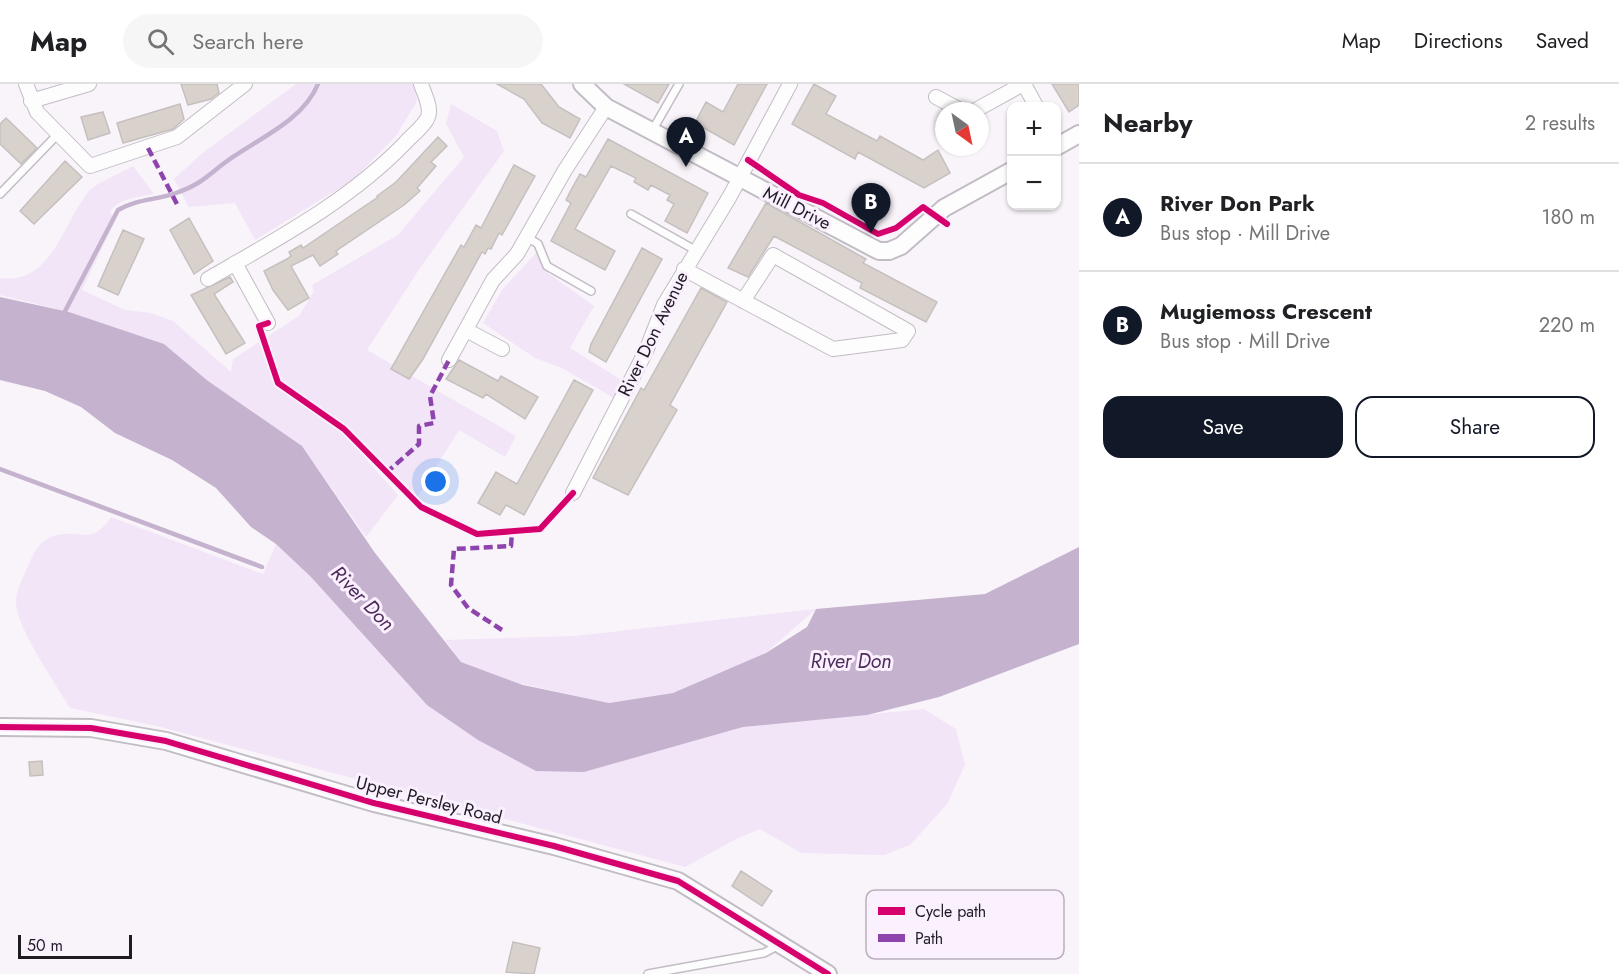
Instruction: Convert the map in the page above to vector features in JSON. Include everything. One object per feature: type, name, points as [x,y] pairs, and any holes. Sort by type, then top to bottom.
[{"type":"street","points":[[26,84],[37,112],[90,166],[177,137],[245,84]]},
{"type":"street","points":[[31,101],[89,84]]},
{"type":"street","points":[[208,279],[294,230],[358,186],[392,156],[427,119],[429,110],[421,84]]},
{"type":"street","name":"Mill Drive","points":[[582,84],[606,107],[870,247],[889,251],[901,246],[945,208],[1007,173]]},
{"type":"street","name":"River Don Avenue","points":[[573,493],[646,351],[664,305],[695,250],[730,196],[790,84]]},
{"type":"street","points":[[989,103],[1023,84],[1034,102]]},
{"type":"street","points":[[936,97],[945,102]]},
{"type":"street","points":[[448,360],[493,280],[517,254],[565,170],[606,107]]},
{"type":"street","points":[[1061,143],[1079,134]]},
{"type":"street","points":[[684,269],[833,349],[902,340],[908,331],[773,255],[744,301]]},
{"type":"street","points":[[235,263],[268,323]]},
{"type":"street","points":[[466,330],[502,349]]},
{"type":"street","name":"Upper Persley Road","points":[[0,727],[91,728],[138,735],[374,803],[678,881],[828,974]]},
{"type":"lane","points":[[652,131],[679,84]]},
{"type":"lane","points":[[0,194],[58,134]]},
{"type":"lane","points":[[631,214],[695,250]]},
{"type":"lane","points":[[527,237],[538,244],[547,266],[591,291]]},
{"type":"lane","points":[[648,974],[753,956],[781,944]]},
{"type":"shaded area","points":[[296,84],[414,84],[417,101],[396,136],[353,180],[255,240],[235,203],[189,207],[174,179],[200,155]]},
{"type":"shaded area","points":[[451,104],[497,131],[504,151],[420,268],[367,350],[516,436],[505,457],[459,430],[418,496],[349,440],[398,495],[366,537],[302,446],[208,381],[164,344],[69,312],[0,295],[0,278],[17,278],[43,263],[53,251],[90,190],[133,166],[154,194],[124,201],[110,212],[115,221],[82,290],[125,310],[151,313],[173,321],[231,372],[233,359],[299,316],[314,291],[312,285],[398,235],[464,157],[446,124]]},
{"type":"shaded area","points":[[536,253],[548,273],[594,306],[570,348],[623,381],[614,398],[562,368],[535,358],[483,323],[502,290]]},
{"type":"shaded area","points":[[111,517],[263,574],[276,544],[311,577],[427,705],[584,772],[743,727],[924,709],[956,729],[965,765],[947,804],[910,845],[884,855],[801,853],[760,829],[736,839],[685,867],[157,726],[70,708],[29,640],[17,612],[16,597],[32,556],[45,541],[63,534],[85,535],[97,532]]},
{"type":"shaded area","points":[[816,609],[766,653],[673,693],[609,703],[518,683],[461,662],[445,640],[575,636]]},
{"type":"water","name":"River Don","points":[[0,297],[69,312],[164,344],[208,381],[302,446],[375,553],[461,662],[523,685],[609,703],[673,693],[766,653],[807,627],[816,609],[985,594],[1079,547],[1079,644],[939,697],[867,715],[743,727],[584,772],[536,771],[478,740],[427,705],[311,577],[276,544],[251,527],[216,488],[172,460],[115,433],[81,407],[45,391],[0,380]]},
{"type":"building","points":[[181,84],[217,84],[219,93],[211,99],[188,105]]},
{"type":"building","points":[[497,84],[541,84],[559,107],[580,119],[570,138],[542,123],[524,99]]},
{"type":"building","points":[[624,84],[669,84],[658,103]]},
{"type":"building","points":[[738,84],[767,84],[734,145],[695,123],[706,102],[723,112]]},
{"type":"building","points":[[814,84],[836,96],[826,114],[877,141],[880,136],[923,160],[935,152],[935,156],[941,156],[950,173],[924,188],[858,152],[855,159],[792,124]]},
{"type":"building","points":[[1052,84],[1079,84],[1079,105],[1069,112]]},
{"type":"building","points":[[180,104],[184,119],[173,129],[123,143],[117,123]]},
{"type":"building","points":[[103,112],[110,133],[88,140],[81,117]]},
{"type":"building","points":[[6,118],[37,148],[21,164],[0,144],[0,124]]},
{"type":"building","points":[[438,137],[447,146],[431,162],[436,166],[417,188],[420,191],[404,205],[336,251],[338,254],[320,266],[313,255],[291,266],[309,298],[288,310],[273,290],[264,271],[287,259],[291,256],[289,252],[301,245],[303,248],[378,197],[396,182]]},
{"type":"building","points":[[608,139],[708,193],[687,233],[665,221],[674,204],[667,200],[670,195],[651,185],[648,190],[634,182],[636,178],[611,166],[575,229],[615,251],[605,270],[551,241],[571,203],[566,200],[571,190],[580,174],[586,177]]},
{"type":"building","points":[[65,161],[82,177],[34,224],[20,211]]},
{"type":"building","points":[[514,165],[535,176],[502,235],[499,233],[491,249],[488,248],[485,254],[482,252],[423,359],[409,379],[391,369],[461,245],[464,247],[476,225],[481,228]]},
{"type":"building","points":[[766,203],[866,259],[863,263],[937,302],[926,322],[860,288],[862,283],[774,236],[748,277],[728,268]]},
{"type":"building","points":[[189,218],[213,261],[194,274],[170,230]]},
{"type":"building","points":[[123,230],[144,239],[118,295],[98,286]]},
{"type":"building","points":[[642,248],[662,259],[606,362],[589,352],[591,344]]},
{"type":"building","points":[[230,277],[233,282],[214,294],[245,343],[226,354],[191,295]]},
{"type":"building","points":[[701,288],[727,302],[670,405],[677,410],[628,495],[593,478],[641,388],[644,390]]},
{"type":"building","points":[[459,360],[498,381],[501,376],[538,397],[525,419],[486,394],[483,398],[446,379]]},
{"type":"building","points":[[574,380],[593,390],[524,515],[506,505],[500,515],[478,503],[496,472],[517,484]]},
{"type":"building","points":[[42,761],[43,775],[30,776],[29,762]]},
{"type":"building","points":[[741,871],[772,891],[762,906],[732,886]]},
{"type":"building","points":[[513,942],[540,948],[534,974],[506,972]]},
{"type":"waterway","points":[[62,317],[118,210],[125,206],[176,193],[196,184],[289,120],[311,98],[318,84]]},
{"type":"waterway","points":[[0,469],[262,567]]},
{"type":"marked path","points":[[148,148],[179,208]]},
{"type":"marked path","points":[[386,473],[419,444],[419,426],[434,423],[430,396],[449,360]]},
{"type":"marked path","points":[[502,630],[468,608],[451,585],[454,549],[511,546],[512,531]]},
{"type":"cycle path","points":[[748,160],[799,195],[823,203],[878,234],[896,228],[923,207],[947,224]]},
{"type":"cycle path","points":[[268,323],[259,326],[278,383],[344,429],[421,507],[477,534],[540,529],[573,493]]},
{"type":"cycle path","points":[[0,727],[91,728],[166,741],[374,803],[554,846],[678,881],[828,974]]},
{"type":"place","name":"River Don Park","points":[[686,167]]},
{"type":"place","name":"Mugiemoss Crescent","points":[[871,233]]}]
